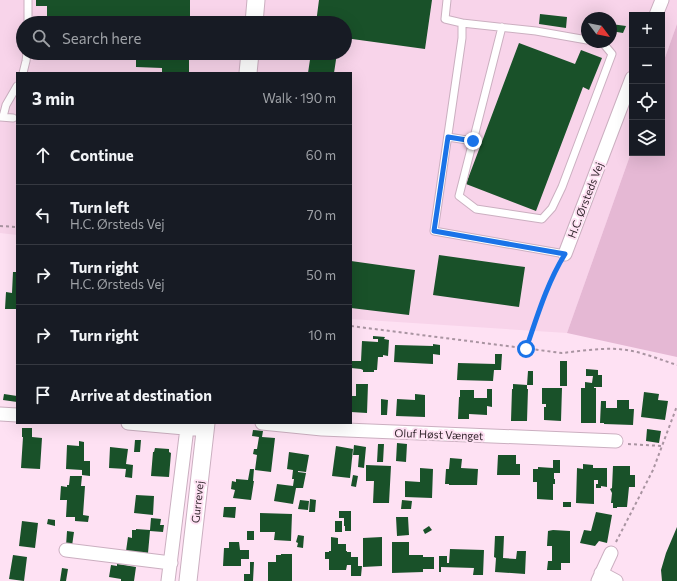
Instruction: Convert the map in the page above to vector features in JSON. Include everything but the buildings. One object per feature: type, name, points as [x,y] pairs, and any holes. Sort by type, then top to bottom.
[{"type":"street","points":[[255,16],[256,0]]},
{"type":"street","points":[[657,12],[662,0]]},
{"type":"street","points":[[248,72],[249,60]]},
{"type":"street","name":"H.C. Ørsteds Vej","points":[[565,254],[630,84]]},
{"type":"street","points":[[0,414],[16,415]]},
{"type":"street","points":[[140,424],[187,428],[206,426]]},
{"type":"street","name":"Oluf Høst Vænget","points":[[272,424],[322,429],[621,442]]},
{"type":"street","name":"Gurrevej","points":[[188,581],[206,426]]},
{"type":"street","name":"Gurrevej","points":[[168,581],[187,428]]},
{"type":"street","points":[[66,550],[171,563]]},
{"type":"street","points":[[611,553],[600,577],[616,581]]},
{"type":"lane","points":[[28,0],[28,16]]},
{"type":"lane","points":[[447,0],[445,19],[536,31],[581,39]]},
{"type":"lane","points":[[462,22],[462,38],[434,231],[565,254]]},
{"type":"lane","points":[[502,27],[459,196],[476,208],[542,219],[552,208],[562,187],[612,54],[607,48]]},
{"type":"lane","points":[[22,72],[26,60]]},
{"type":"lane","points":[[13,118],[2,117],[6,105],[16,88]]},
{"type":"lane","points":[[448,137],[473,141]]},
{"type":"path","points":[[0,226],[16,227]]},
{"type":"path","points":[[526,349],[556,268],[565,254]]},
{"type":"path","points":[[352,326],[562,353],[592,349],[618,349],[642,353],[677,365]]},
{"type":"path","points":[[611,553],[653,470],[677,406]]},
{"type":"path","points":[[621,442],[662,446]]},
{"type":"shaded area","points":[[0,0],[677,0],[677,24],[665,58],[665,12],[629,12],[630,156],[567,333],[352,319],[352,72],[16,72],[16,235],[0,233]]},
{"type":"shaded area","points":[[677,24],[677,357],[567,333],[630,156],[665,156],[665,58]]},
{"type":"route","points":[[473,141],[448,137],[434,231],[565,254],[556,268],[526,349]]}]
